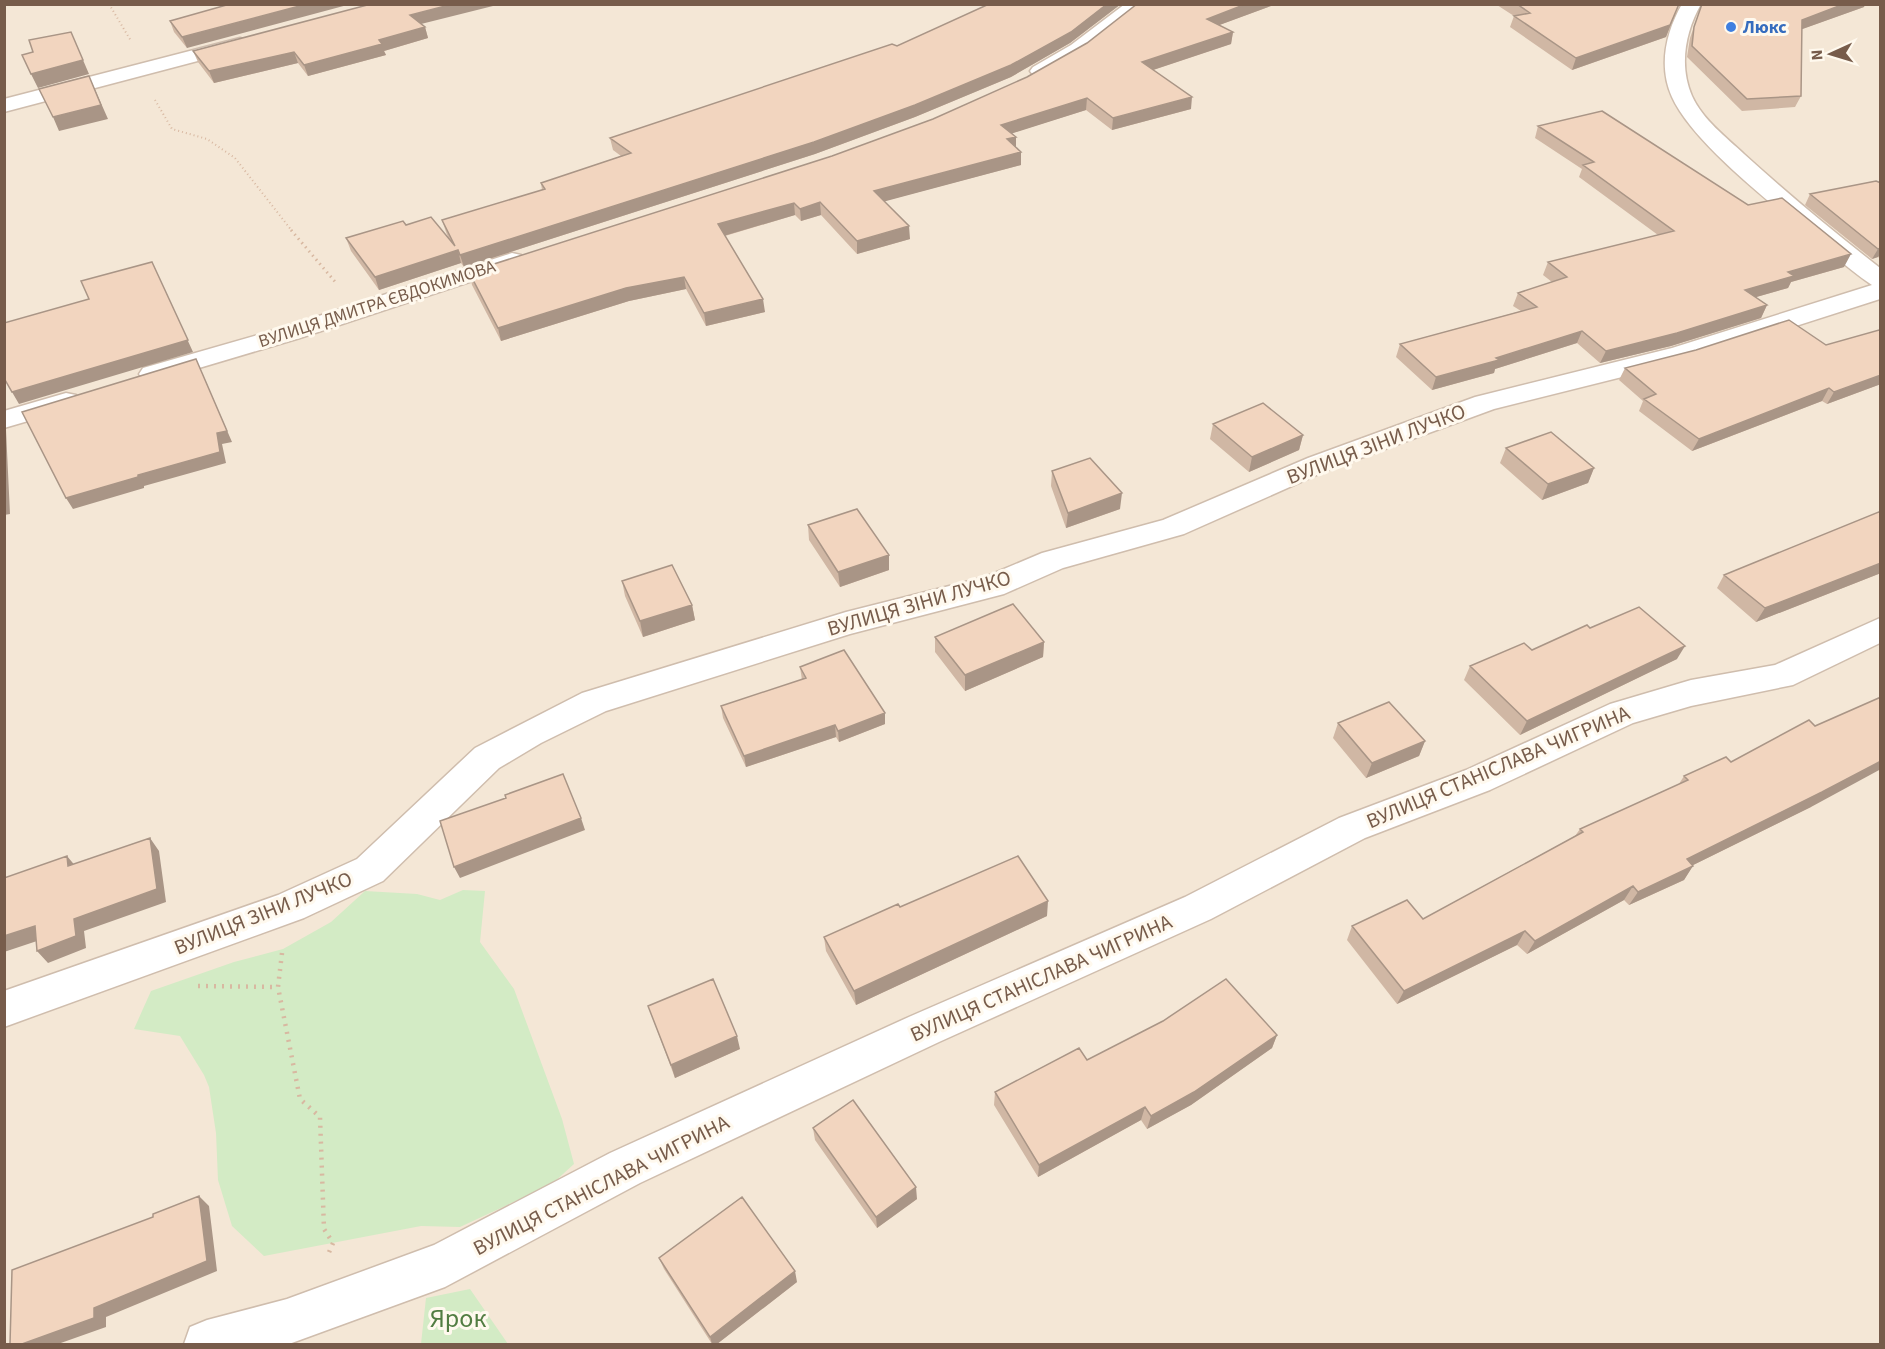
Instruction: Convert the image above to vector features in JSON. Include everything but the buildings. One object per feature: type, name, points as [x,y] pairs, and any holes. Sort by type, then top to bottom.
[{"type":"street","points":[[1019,83],[1077,49],[1138,4]]},
{"type":"street","points":[[1692,4],[1680,22],[1675,48],[1676,74],[1683,97],[1701,123],[1782,201],[1881,280]]},
{"type":"street","points":[[4,106],[255,40]]},
{"type":"street","name":"ВУЛИЦЯ ДМИТРА ЄВДОКИМОВА","points":[[134,380],[291,333],[530,254]]},
{"type":"street","name":"ВУЛИЦЯ ЗІНИ ЛУЧКО","points":[[4,1009],[273,913],[370,870],[487,758],[594,702],[846,623],[993,586],[1053,560],[1173,527],[1318,464],[1485,403],[1682,354],[1881,291]]},
{"type":"street","points":[[4,420],[91,393]]},
{"type":"street","name":"ВУЛИЦЯ СТАНІСЛАВА ЧИГРИНА","points":[[207,1344],[287,1323],[445,1264],[625,1168],[925,1029],[1198,908],[1352,828],[1478,780],[1622,713],[1691,693],[1781,676],[1881,630]]},
{"type":"path","points":[[109,4],[143,61],[145,81],[172,129],[207,139],[235,158],[278,214],[358,310]]},
{"type":"path","points":[[273,913],[283,949],[278,987],[300,1099],[320,1117],[324,1229],[333,1243],[322,1270],[328,1289],[337,1304]]},
{"type":"shaded area","points":[[5,5],[1880,5],[1880,1344],[5,1344]]},
{"type":"green space","points":[[463,890],[485,891],[480,942],[514,989],[562,1119],[574,1164],[552,1184],[460,1227],[421,1226],[264,1256],[232,1226],[218,1180],[216,1133],[209,1087],[204,1075],[180,1036],[134,1029],[151,991],[234,962],[283,949],[331,922],[365,891],[417,894],[440,900]]},
{"type":"green space","name":"Ярок","points":[[470,1289],[508,1344],[421,1344],[426,1298]]},
{"type":"place","name":"Люкс","points":[[1731,27]]}]
